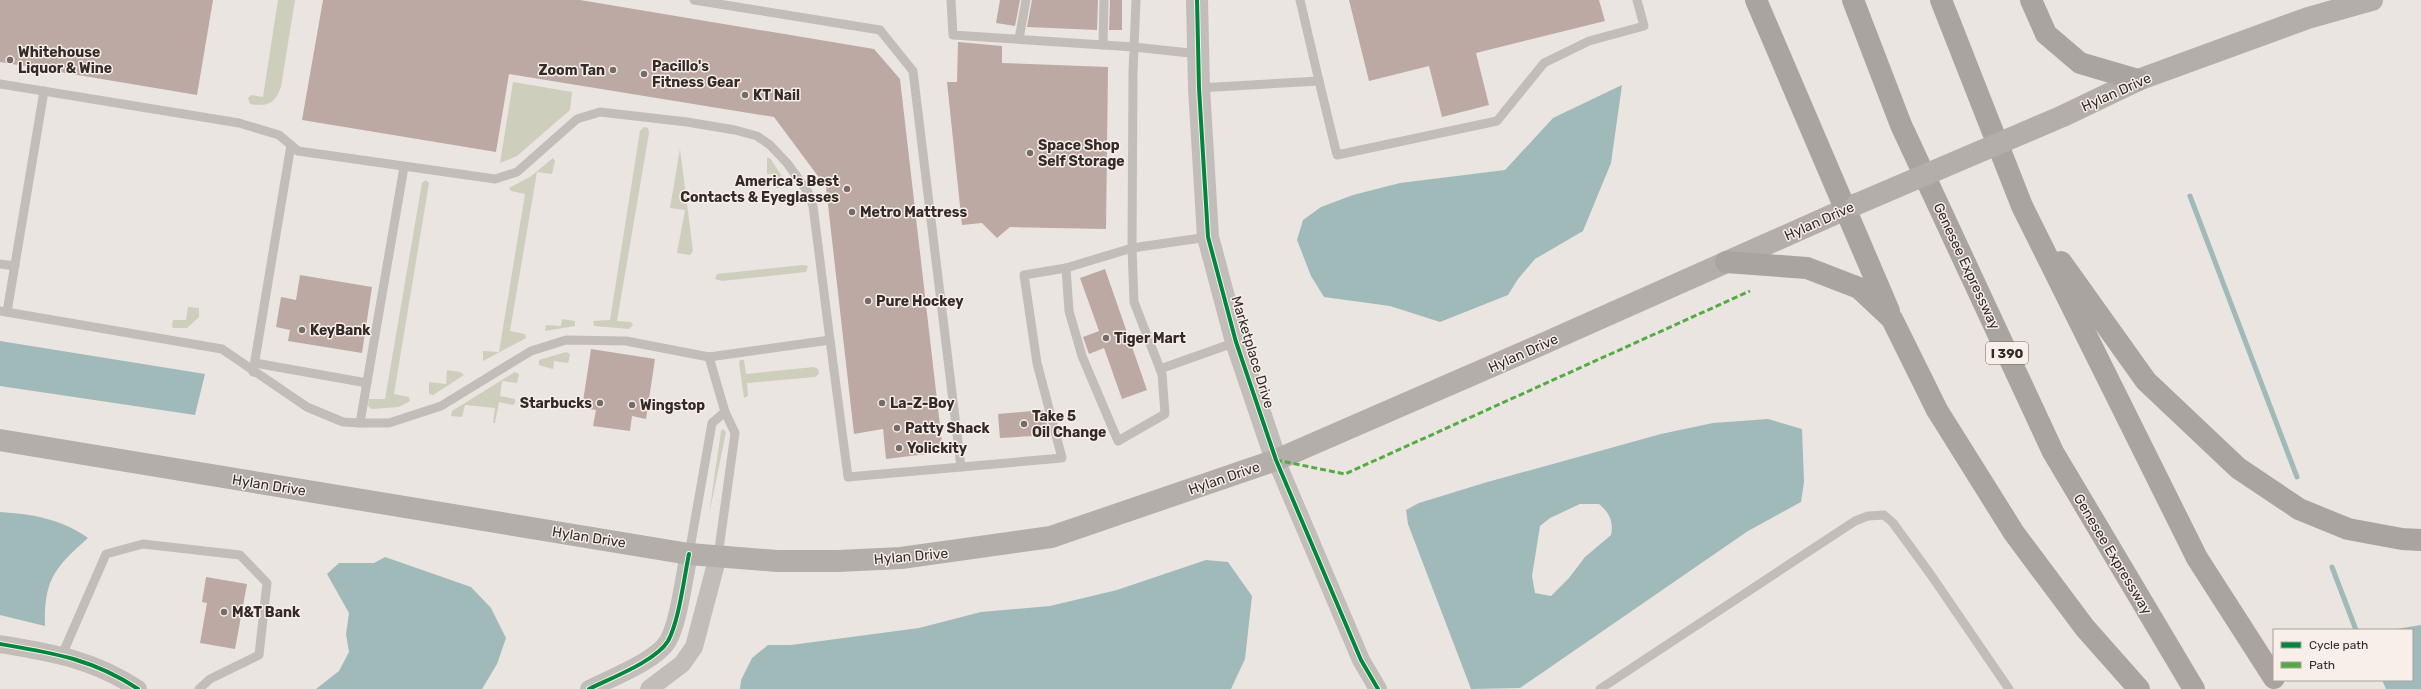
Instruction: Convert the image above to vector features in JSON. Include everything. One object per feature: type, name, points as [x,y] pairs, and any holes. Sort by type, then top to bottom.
[{"type":"highway","points":[[1756,0],[1851,206],[1892,319],[1937,410],[2014,533],[2085,628],[2139,689]]},
{"type":"highway","name":"Genesee Expressway","points":[[1853,0],[1901,125],[2053,452],[2194,689]]},
{"type":"highway","points":[[1942,0],[2022,206],[2197,558],[2273,676]]},
{"type":"highway","points":[[2031,0],[2046,34],[2080,64],[2138,80]]},
{"type":"highway","points":[[2022,206],[2146,381],[2238,468],[2299,509],[2348,529],[2402,539],[2421,540]]},
{"type":"highway","points":[[1726,262],[1807,268],[1859,288],[1892,319]]},
{"type":"main road","name":"Hylan Drive","points":[[0,440],[689,554],[777,561],[901,558],[1051,537],[1276,460],[1851,206],[2063,116],[2138,80],[2308,18],[2372,0]]},
{"type":"street","name":"Marketplace Drive","points":[[1197,0],[1199,88],[1208,237],[1236,342],[1276,460],[1361,660],[1378,689]]},
{"type":"street","points":[[589,689],[644,661],[668,641],[675,621],[689,554]]},
{"type":"street","points":[[649,689],[682,664],[694,647],[718,556]]},
{"type":"street","points":[[0,644],[62,655],[81,660],[108,671],[138,689]]},
{"type":"street","name":"Marketplace Drive","points":[[1361,660],[1366,689]]},
{"type":"lane","points":[[694,0],[880,30],[914,71],[961,466]]},
{"type":"lane","points":[[951,0],[953,35],[1134,47],[1199,54]]},
{"type":"lane","points":[[1019,39],[1026,0]]},
{"type":"lane","points":[[1103,45],[1104,0]]},
{"type":"lane","points":[[1066,268],[1070,311],[1082,356],[1118,441],[1165,414],[1160,369],[1134,302],[1132,248],[1134,47],[1136,0]]},
{"type":"lane","points":[[1300,0],[1318,81],[1337,155],[1497,121],[1544,64],[1589,41],[1644,26],[1637,0]]},
{"type":"lane","points":[[1199,88],[1318,81]]},
{"type":"lane","points":[[0,84],[239,123],[279,135],[298,151],[495,179],[517,172],[577,119],[600,112],[680,121],[750,133],[764,140],[777,152],[808,192],[813,206],[848,477],[1062,458],[1037,363],[1024,275],[1066,268],[1132,248],[1208,237]]},
{"type":"lane","points":[[44,91],[15,266],[4,312],[222,349],[254,368],[308,407],[343,422],[389,423],[441,406],[531,351],[566,340],[626,341],[709,356],[830,340]]},
{"type":"lane","points":[[254,368],[291,145]]},
{"type":"lane","points":[[360,423],[404,167]]},
{"type":"lane","points":[[0,264],[15,266]]},
{"type":"lane","points":[[1160,369],[1236,342]]},
{"type":"lane","points":[[709,356],[726,412],[735,433],[718,556]]},
{"type":"lane","points":[[254,368],[367,383]]},
{"type":"lane","points":[[689,554],[712,423],[726,412]]},
{"type":"lane","points":[[1600,689],[1855,521],[1868,516],[1884,515],[1893,523],[1931,574],[2009,689]]},
{"type":"lane","points":[[62,655],[106,554],[143,544],[240,555],[267,583],[259,655],[210,679],[199,689]]},
{"type":"green space","points":[[278,0],[295,0],[281,87],[279,93],[270,103],[261,105],[250,104],[248,98],[251,95],[263,97]]},
{"type":"green space","points":[[513,82],[572,92],[570,110],[517,156],[500,163]]},
{"type":"green space","points":[[644,127],[648,128],[649,133],[617,321],[631,322],[633,325],[629,329],[594,326],[593,321],[610,320],[640,131]]},
{"type":"green space","points":[[680,149],[693,251],[690,255],[677,253],[685,210],[670,208]]},
{"type":"green space","points":[[553,158],[555,161],[552,174],[537,172],[510,331],[525,334],[526,338],[483,361],[483,351],[499,352],[525,194],[511,191],[509,188],[530,177]]},
{"type":"green space","points":[[767,158],[770,158],[789,187],[776,188],[774,174],[767,174]]},
{"type":"green space","points":[[426,180],[429,183],[394,394],[409,397],[410,401],[399,407],[372,409],[368,406],[369,399],[385,399],[422,183]]},
{"type":"green space","points":[[803,265],[808,266],[806,272],[722,281],[715,279],[717,274]]},
{"type":"green space","points":[[188,307],[199,308],[199,317],[187,328],[173,328],[173,320],[186,320]]},
{"type":"green space","points":[[562,319],[575,321],[575,326],[545,331],[546,325],[561,326]]},
{"type":"green space","points":[[566,352],[570,354],[568,363],[554,361],[553,369],[539,365],[539,360]]},
{"type":"green space","points":[[740,360],[744,360],[746,374],[814,367],[818,369],[819,374],[815,377],[747,383],[748,396],[744,398],[739,363]]},
{"type":"green space","points":[[447,370],[460,372],[464,375],[433,395],[429,394],[429,382],[446,384]]},
{"type":"green space","points":[[515,372],[519,374],[517,383],[502,381],[500,396],[515,399],[515,403],[513,405],[499,402],[495,423],[493,423],[495,408],[465,405],[462,417],[451,416],[452,411]]},
{"type":"green space","points":[[723,429],[726,432],[709,515],[721,431]]},
{"type":"water","points":[[1622,85],[1611,163],[1583,231],[1535,259],[1518,279],[1508,295],[1440,322],[1390,306],[1324,297],[1311,276],[1297,240],[1303,220],[1321,207],[1353,195],[1400,183],[1505,170],[1553,118]]},
{"type":"water","points":[[0,341],[205,374],[195,415],[0,386]]},
{"type":"water","points":[[1768,419],[1802,429],[1804,482],[1801,502],[1748,531],[1520,688],[1471,689],[1408,524],[1406,510],[1419,503],[1484,483],[1661,434],[1713,423]],"holes":[[[1580,504],[1599,504],[1606,510],[1610,518],[1612,526],[1611,535],[1585,557],[1569,578],[1551,596],[1535,593],[1532,576],[1540,526],[1550,518]]]},
{"type":"water","points":[[0,512],[24,514],[57,522],[68,526],[88,538],[67,558],[53,576],[47,597],[45,626],[0,615]]},
{"type":"water","points":[[385,557],[471,587],[491,608],[506,638],[497,664],[482,689],[316,689],[339,671],[349,652],[346,634],[349,613],[327,574],[339,563],[374,563]]},
{"type":"water","points":[[1206,560],[1228,562],[1252,596],[1245,659],[1231,689],[740,689],[741,680],[752,658],[768,645],[791,645],[919,628],[981,612],[1050,606],[1117,590]]},
{"type":"water","points":[[2421,625],[2421,689],[2386,689],[2382,681],[2413,681],[2413,629],[2396,629]]},
{"type":"building","points":[[0,0],[213,0],[197,95],[0,62]]},
{"type":"building","points":[[323,0],[580,0],[874,49],[900,79],[943,452],[886,459],[883,429],[854,434],[826,187],[774,117],[509,74],[496,152],[302,120]]},
{"type":"building","points":[[1000,0],[1020,0],[1015,26],[996,23]]},
{"type":"building","points":[[1032,0],[1098,0],[1097,30],[1027,27]]},
{"type":"building","points":[[1110,0],[1122,0],[1122,30],[1109,30]]},
{"type":"building","points":[[1349,0],[1599,0],[1605,21],[1476,53],[1489,105],[1442,117],[1429,66],[1369,81]]},
{"type":"building","name":"Space Shop Self Storage","points":[[958,42],[1002,46],[1002,63],[1108,67],[1106,229],[1010,227],[997,238],[982,223],[962,225],[947,82],[957,82]]},
{"type":"building","points":[[1105,269],[1147,390],[1122,399],[1104,348],[1089,354],[1083,337],[1099,331],[1080,278]]},
{"type":"building","points":[[300,275],[372,287],[362,353],[288,341],[290,330],[276,327],[281,297],[296,300]]},
{"type":"building","points":[[591,349],[655,359],[646,419],[632,416],[630,431],[593,426],[596,410],[582,408]]},
{"type":"building","name":"Take 5 Oil Change","points":[[1043,410],[1050,435],[1000,438],[998,414]]},
{"type":"building","points":[[206,577],[247,584],[235,649],[200,643],[207,603],[202,602]]},
{"type":"waterway","points":[[2190,196],[2297,477]]},
{"type":"waterway","points":[[2332,567],[2356,629]]},
{"type":"marked path","points":[[1276,460],[1345,474],[1750,291]]},
{"type":"cycle path","points":[[1197,0],[1199,88],[1208,237],[1236,342],[1276,460],[1361,660],[1378,689]]},
{"type":"cycle path","points":[[589,689],[644,662],[654,655],[668,641],[672,633],[681,599],[689,554]]},
{"type":"cycle path","points":[[0,644],[55,654],[89,664],[138,689]]},
{"type":"place","name":"Whitehouse Liquor & Wine","points":[[10,60]]},
{"type":"place","name":"Zoom Tan","points":[[613,70]]},
{"type":"place","name":"Pacillo's Fitness Gear","points":[[644,74]]},
{"type":"place","name":"KT Nail","points":[[745,95]]},
{"type":"place","name":"Space Shop Self Storage","points":[[1030,153]]},
{"type":"place","name":"America's Best Contacts & Eyeglasses","points":[[847,189]]},
{"type":"place","name":"Metro Mattress","points":[[852,212]]},
{"type":"place","name":"Pure Hockey","points":[[868,301]]},
{"type":"place","name":"KeyBank","points":[[302,330]]},
{"type":"place","name":"Tiger Mart","points":[[1106,338]]},
{"type":"place","name":"Starbucks","points":[[600,403]]},
{"type":"place","name":"La-Z-Boy","points":[[882,403]]},
{"type":"place","name":"Wingstop","points":[[632,405]]},
{"type":"place","name":"Take 5 Oil Change","points":[[1024,424]]},
{"type":"place","name":"Patty Shack","points":[[897,428]]},
{"type":"place","name":"Yolickity","points":[[899,448]]},
{"type":"place","name":"M&T Bank","points":[[224,612]]}]
